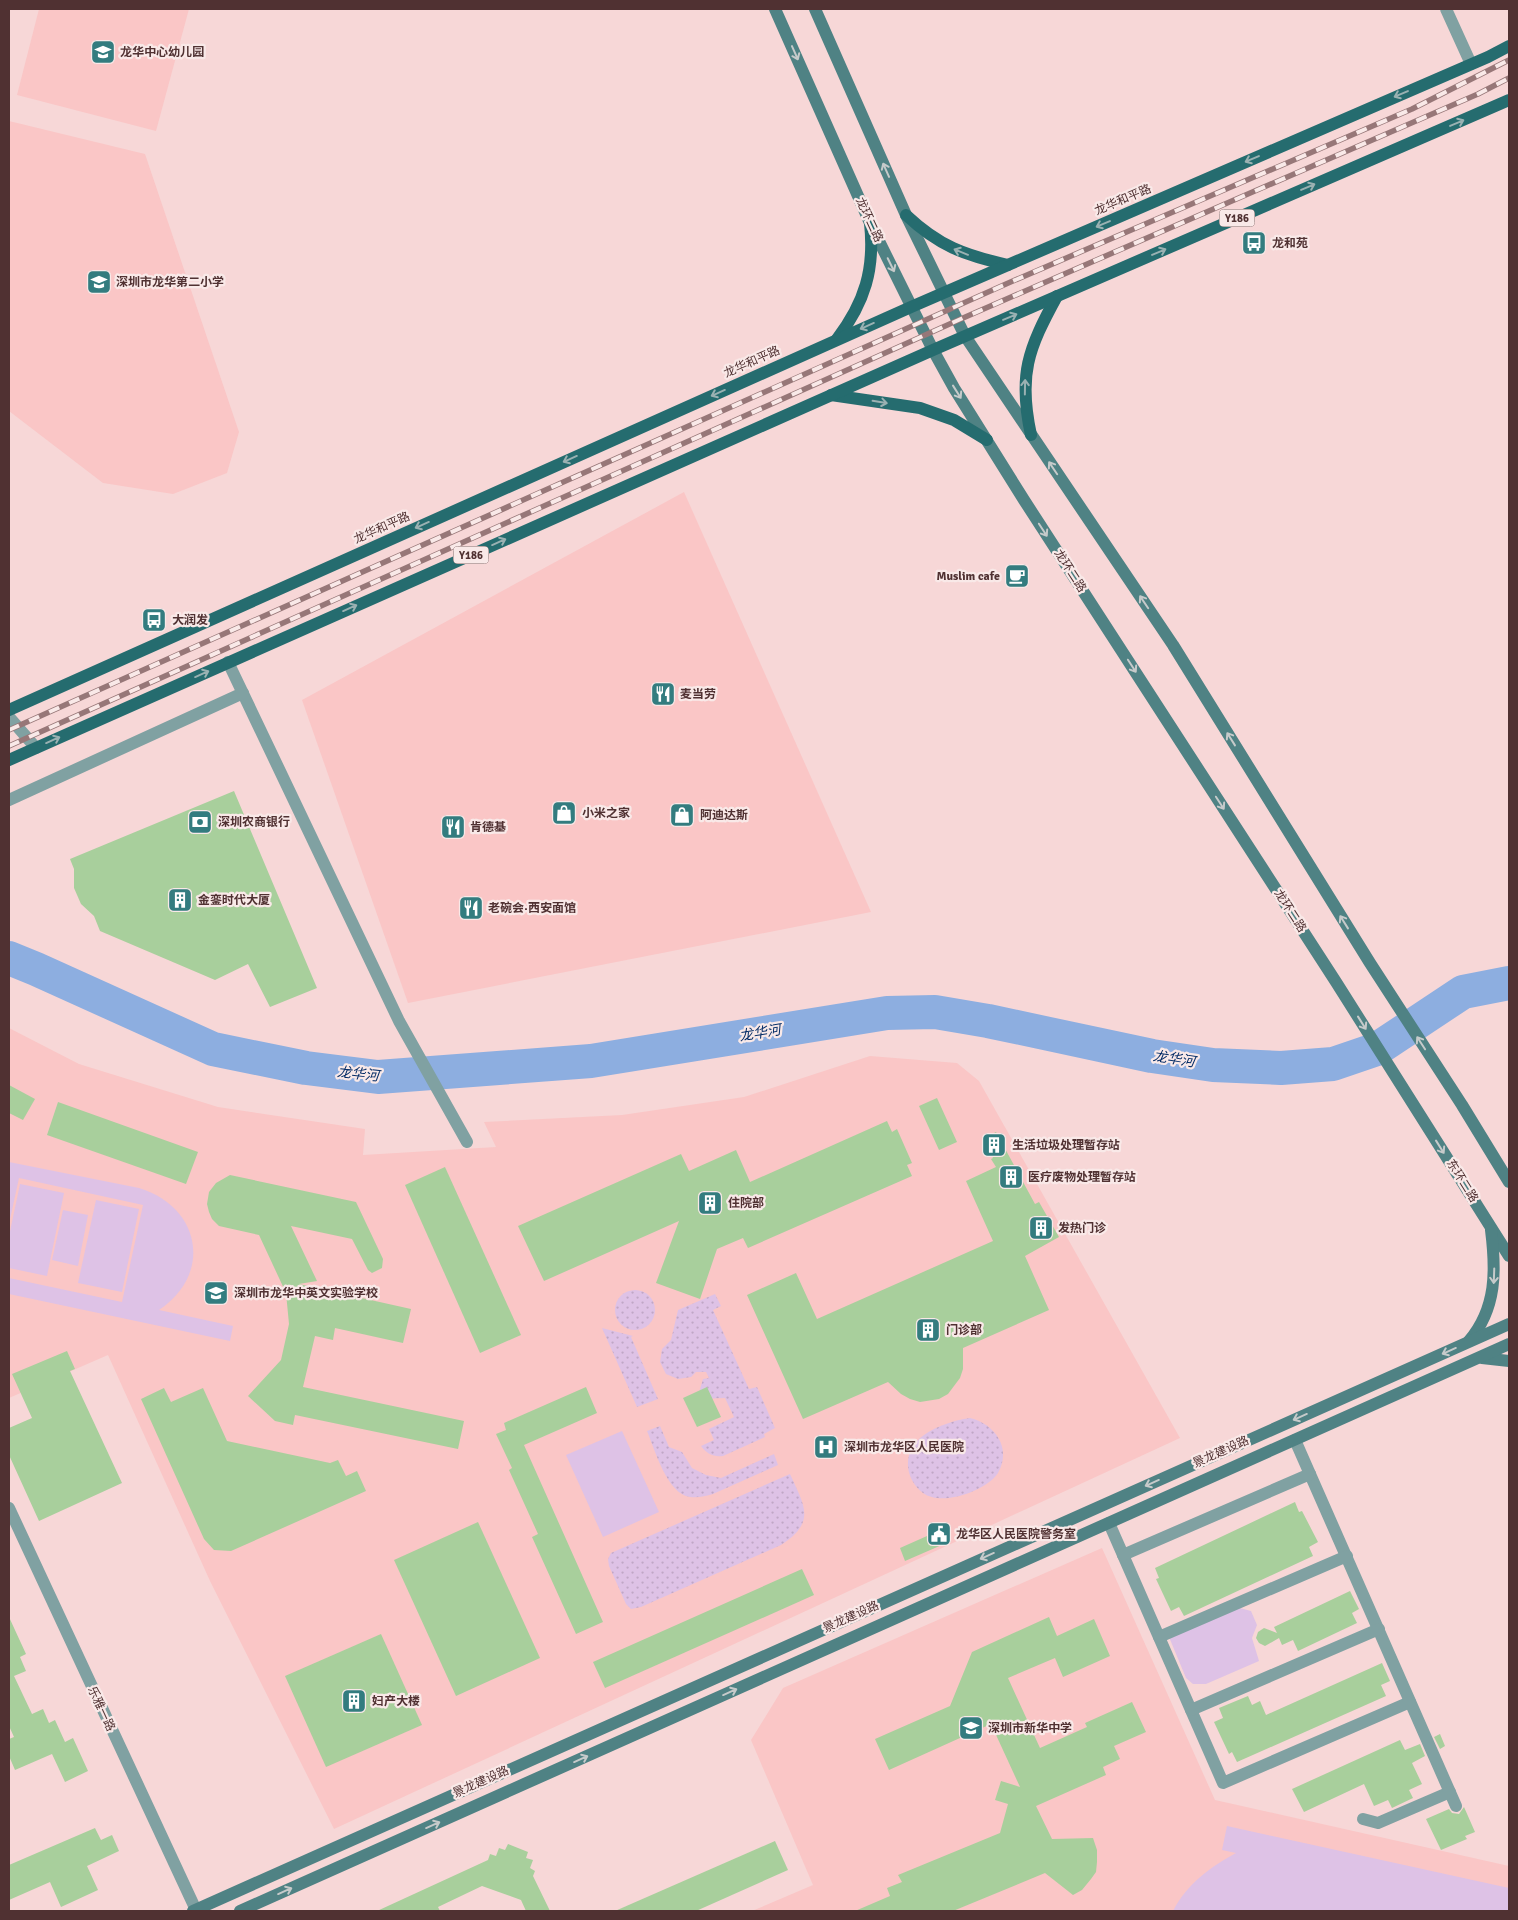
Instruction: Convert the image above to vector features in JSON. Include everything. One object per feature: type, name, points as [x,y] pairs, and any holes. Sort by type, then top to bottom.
[{"type":"main road","name":"龙环二路","points":[[776,9],[870,223],[911,307],[954,388],[1414,1106]]},
{"type":"main road","points":[[815,9],[906,214],[965,336],[1173,645],[1370,963],[1509,1182]]},
{"type":"main road","name":"龙华和平路","points":[[9,710],[911,307],[1509,46]]},
{"type":"main road","name":"Y186","points":[[9,760],[933,350],[1509,100]]},
{"type":"main road","points":[[906,214],[921,229],[940,242],[964,254],[1008,265]]},
{"type":"main road","points":[[837,340],[850,322],[865,289],[871,265],[870,223]]},
{"type":"main road","points":[[1031,436],[1025,408],[1025,380],[1028,358],[1039,329],[1057,296]]},
{"type":"main road","points":[[831,395],[920,408],[954,420],[987,440]]},
{"type":"main road","name":"东环二路","points":[[1414,1106],[1509,1256]]},
{"type":"main road","points":[[1467,1342],[1477,1332],[1491,1302],[1494,1282],[1494,1257],[1491,1227]]},
{"type":"main road","name":"景龙建设路","points":[[194,1911],[1509,1324]]},
{"type":"main road","name":"景龙建设路","points":[[240,1911],[1509,1344]]},
{"type":"main road","points":[[1477,1359],[1489,1358],[1509,1361]]},
{"type":"street","points":[[1446,9],[1471,64]]},
{"type":"street","points":[[228,662],[399,1021],[467,1142]]},
{"type":"street","points":[[9,800],[243,693]]},
{"type":"street","points":[[9,717],[36,748]]},
{"type":"street","points":[[1295,1440],[1456,1806]]},
{"type":"street","points":[[1123,1554],[1310,1474]]},
{"type":"street","name":"乐雅一路","points":[[9,1508],[194,1911]]},
{"type":"street","points":[[1109,1523],[1223,1783],[1410,1702]]},
{"type":"street","points":[[1159,1637],[1347,1556]]},
{"type":"street","points":[[1191,1710],[1379,1629]]},
{"type":"street","points":[[1363,1819],[1378,1823],[1450,1792]]},
{"type":"shaded area","name":"龙华中心幼儿园","points":[[39,9],[189,9],[156,131],[17,95]]},
{"type":"shaded area","name":"深圳市龙华第二小学","points":[[9,121],[145,154],[239,432],[227,473],[173,494],[103,483],[9,411]]},
{"type":"shaded area","points":[[684,492],[871,912],[408,1003],[302,700]]},
{"type":"shaded area","name":"深圳市龙华区人民医院","points":[[9,1028],[79,1064],[218,1107],[365,1129],[363,1155],[496,1147],[484,1122],[622,1115],[744,1097],[870,1056],[957,1063],[979,1081],[1180,1438],[334,1829],[210,1581],[108,1355],[9,1398]]},
{"type":"shaded area","points":[[9,1162],[139,1188],[160,1197],[176,1210],[187,1225],[193,1243],[193,1261],[187,1278],[176,1295],[159,1310],[233,1326],[230,1341],[9,1294],[9,1278],[122,1302],[143,1205],[19,1178],[9,1224]]},
{"type":"shaded area","points":[[20,1184],[64,1193],[47,1276],[9,1268],[9,1236]]},
{"type":"shaded area","points":[[96,1200],[139,1209],[122,1292],[78,1283]]},
{"type":"shaded area","points":[[63,1210],[88,1215],[78,1266],[52,1260]]},
{"type":"shaded area","points":[[631,1290],[639,1290],[646,1293],[652,1299],[655,1310],[652,1321],[646,1327],[639,1330],[631,1330],[624,1327],[618,1321],[615,1314],[615,1306],[618,1299],[624,1293]]},
{"type":"shaded area","points":[[715,1294],[721,1306],[713,1310],[749,1389],[757,1387],[775,1428],[764,1434],[765,1437],[723,1456],[710,1454],[701,1446],[714,1440],[709,1429],[734,1417],[725,1398],[697,1399],[703,1379],[709,1378],[706,1372],[696,1372],[691,1377],[678,1379],[666,1374],[660,1362],[662,1349],[671,1340],[678,1310]]},
{"type":"shaded area","points":[[602,1328],[633,1336],[631,1337],[658,1399],[637,1407]]},
{"type":"shaded area","points":[[970,1418],[987,1426],[999,1438],[1003,1455],[998,1473],[984,1486],[952,1498],[931,1497],[923,1493],[917,1488],[908,1468],[908,1460],[913,1446],[923,1436],[936,1428]]},
{"type":"shaded area","points":[[660,1426],[669,1447],[682,1452],[692,1468],[706,1475],[721,1478],[774,1454],[778,1465],[713,1494],[690,1497],[682,1494],[668,1480],[658,1459],[647,1431]]},
{"type":"shaded area","points":[[622,1431],[659,1512],[603,1537],[566,1455]]},
{"type":"shaded area","points":[[790,1474],[800,1495],[804,1512],[800,1529],[792,1537],[781,1545],[641,1607],[631,1609],[626,1604],[609,1566],[608,1559],[611,1553]]},
{"type":"shaded area","name":"深圳市新华中学","points":[[1102,1548],[1215,1800],[1509,1866],[1509,1911],[752,1911],[813,1885],[751,1740],[783,1688]]},
{"type":"shaded area","points":[[1236,1607],[1251,1611],[1257,1625],[1252,1638],[1259,1661],[1206,1684],[1193,1684],[1186,1678],[1169,1637]]},
{"type":"shaded area","points":[[1227,1826],[1509,1888],[1509,1911],[1173,1911],[1192,1884],[1217,1864],[1236,1853],[1222,1850]]},
{"type":"building","name":"金銮时代大厦","points":[[234,791],[317,988],[270,1007],[248,964],[215,980],[100,931],[94,916],[81,904],[74,888],[74,869],[70,859]]},
{"type":"building","points":[[9,1085],[35,1099],[23,1120],[9,1113]]},
{"type":"building","points":[[937,1098],[957,1142],[939,1150],[919,1106]]},
{"type":"building","points":[[58,1102],[198,1152],[186,1184],[47,1135]]},
{"type":"building","name":"住院部","points":[[887,1121],[892,1132],[897,1129],[912,1163],[907,1165],[912,1176],[748,1248],[743,1238],[717,1249],[700,1299],[656,1283],[679,1221],[544,1281],[518,1226],[681,1154],[689,1171],[736,1150],[750,1182]]},
{"type":"building","name":"门诊部","points":[[996,1132],[1035,1204],[1039,1202],[1059,1237],[1025,1256],[1049,1310],[963,1348],[963,1369],[960,1378],[948,1394],[939,1399],[920,1402],[910,1399],[901,1394],[888,1382],[803,1419],[747,1295],[796,1273],[817,1319],[993,1241],[966,1181],[996,1167],[983,1139]]},
{"type":"building","points":[[445,1167],[521,1335],[480,1353],[405,1185]]},
{"type":"building","points":[[230,1175],[356,1202],[383,1259],[382,1268],[372,1273],[368,1270],[352,1239],[291,1226],[317,1281],[299,1284],[411,1309],[403,1343],[335,1328],[333,1340],[315,1336],[303,1387],[464,1421],[458,1449],[295,1415],[293,1425],[275,1421],[248,1396],[281,1360],[289,1324],[286,1293],[259,1235],[219,1226],[212,1219],[209,1212],[207,1204],[209,1192],[216,1183]]},
{"type":"building","points":[[67,1351],[75,1369],[70,1371],[122,1483],[39,1521],[9,1455],[9,1428],[32,1418],[12,1374]]},
{"type":"building","points":[[586,1387],[597,1413],[524,1445],[603,1622],[576,1634],[532,1537],[538,1534],[509,1470],[512,1468],[496,1434],[506,1430],[504,1423]]},
{"type":"building","points":[[707,1387],[721,1417],[697,1427],[683,1398]]},
{"type":"building","points":[[164,1388],[171,1402],[203,1388],[227,1441],[330,1463],[338,1460],[346,1476],[357,1471],[366,1491],[231,1551],[214,1550],[204,1539],[141,1399]]},
{"type":"building","points":[[1295,1502],[1299,1512],[1302,1511],[1318,1542],[1309,1547],[1313,1556],[1184,1616],[1179,1607],[1171,1611],[1156,1579],[1159,1578],[1155,1568]]},
{"type":"building","points":[[478,1522],[540,1658],[456,1696],[394,1560]]},
{"type":"building","name":"龙华区人民医院警务室","points":[[945,1528],[951,1541],[905,1561],[900,1548]]},
{"type":"building","points":[[802,1569],[814,1595],[605,1688],[593,1662]]},
{"type":"building","points":[[1350,1591],[1359,1609],[1352,1613],[1357,1623],[1298,1651],[1293,1640],[1282,1645],[1279,1638],[1265,1646],[1259,1643],[1256,1638],[1258,1632],[1264,1628],[1277,1633],[1274,1627]]},
{"type":"building","points":[[9,1617],[26,1654],[20,1657],[26,1671],[14,1676],[32,1714],[43,1709],[49,1723],[55,1720],[65,1742],[73,1738],[88,1771],[65,1782],[52,1754],[15,1770],[9,1756],[9,1739],[14,1737],[9,1726]]},
{"type":"building","points":[[1049,1617],[1057,1636],[1094,1619],[1110,1656],[1063,1677],[1055,1658],[1008,1678],[1040,1748],[1087,1727],[1085,1723],[1132,1702],[1146,1732],[1114,1746],[1120,1759],[1103,1767],[1106,1775],[1036,1806],[1052,1839],[1093,1838],[1097,1850],[1096,1872],[1082,1890],[1073,1895],[1045,1873],[953,1911],[855,1911],[890,1896],[887,1888],[902,1882],[898,1875],[1000,1833],[1008,1804],[995,1800],[1001,1781],[1020,1787],[991,1724],[889,1770],[875,1739],[950,1706],[972,1652]]},
{"type":"building","name":"妇产大楼","points":[[381,1634],[422,1725],[326,1767],[285,1676]]},
{"type":"building","points":[[1382,1663],[1390,1681],[1381,1685],[1386,1696],[1237,1762],[1232,1752],[1229,1754],[1214,1722],[1223,1718],[1219,1708],[1248,1696],[1252,1705],[1260,1701],[1266,1715]]},
{"type":"building","points":[[1440,1734],[1445,1746],[1440,1749],[1434,1737]]},
{"type":"building","points":[[1400,1740],[1405,1750],[1420,1744],[1425,1756],[1412,1763],[1422,1784],[1409,1790],[1413,1798],[1392,1808],[1388,1800],[1374,1806],[1364,1784],[1304,1812],[1292,1789]]},
{"type":"building","points":[[1464,1807],[1475,1832],[1465,1836],[1467,1839],[1441,1850],[1426,1819],[1449,1809],[1452,1813],[1459,1814]]},
{"type":"building","points":[[95,1828],[101,1840],[112,1835],[119,1851],[87,1866],[98,1890],[61,1907],[50,1882],[9,1900],[9,1865]]},
{"type":"building","points":[[775,1841],[788,1870],[696,1911],[615,1911]]},
{"type":"building","points":[[508,1844],[528,1852],[526,1858],[533,1860],[530,1868],[535,1871],[533,1876],[550,1911],[526,1911],[521,1900],[482,1886],[438,1907],[440,1911],[377,1911],[488,1860],[490,1854],[496,1856],[499,1848],[505,1850]]},
{"type":"waterway","name":"龙华河","points":[[9,958],[213,1049],[306,1068],[378,1077],[591,1061],[887,1013],[935,1012],[988,1021],[1152,1056],[1213,1065],[1281,1068],[1333,1064],[1377,1049],[1463,992],[1509,983]]},
{"type":"railway","points":[[9,730],[1006,284],[1412,109],[1509,60]]},
{"type":"railway","points":[[9,746],[963,318],[1478,94],[1509,78]]},
{"type":"place","name":"龙华中心幼儿园","points":[[103,52]]},
{"type":"place","name":"龙和苑","points":[[1254,243]]},
{"type":"place","name":"深圳市龙华第二小学","points":[[99,282]]},
{"type":"place","name":"Muslim cafe","points":[[1017,576]]},
{"type":"place","name":"大润发","points":[[154,620]]},
{"type":"place","name":"麦当劳","points":[[663,694]]},
{"type":"place","name":"小米之家","points":[[564,813]]},
{"type":"place","name":"阿迪达斯","points":[[682,815]]},
{"type":"place","name":"深圳农商银行","points":[[200,822]]},
{"type":"place","name":"肯德基","points":[[453,827]]},
{"type":"place","name":"金銮时代大厦","points":[[180,900]]},
{"type":"place","name":"老碗会·西安面馆","points":[[471,908]]},
{"type":"place","name":"生活垃圾处理暂存站","points":[[994,1145]]},
{"type":"place","name":"医疗废物处理暂存站","points":[[1011,1177]]},
{"type":"place","name":"住院部","points":[[710,1203]]},
{"type":"place","name":"发热门诊","points":[[1041,1228]]},
{"type":"place","name":"深圳市龙华中英文实验学校","points":[[216,1293]]},
{"type":"place","name":"门诊部","points":[[928,1330]]},
{"type":"place","name":"深圳市龙华区人民医院","points":[[826,1447]]},
{"type":"place","name":"龙华区人民医院警务室","points":[[939,1534]]},
{"type":"place","name":"妇产大楼","points":[[354,1701]]},
{"type":"place","name":"深圳市新华中学","points":[[971,1728]]}]
